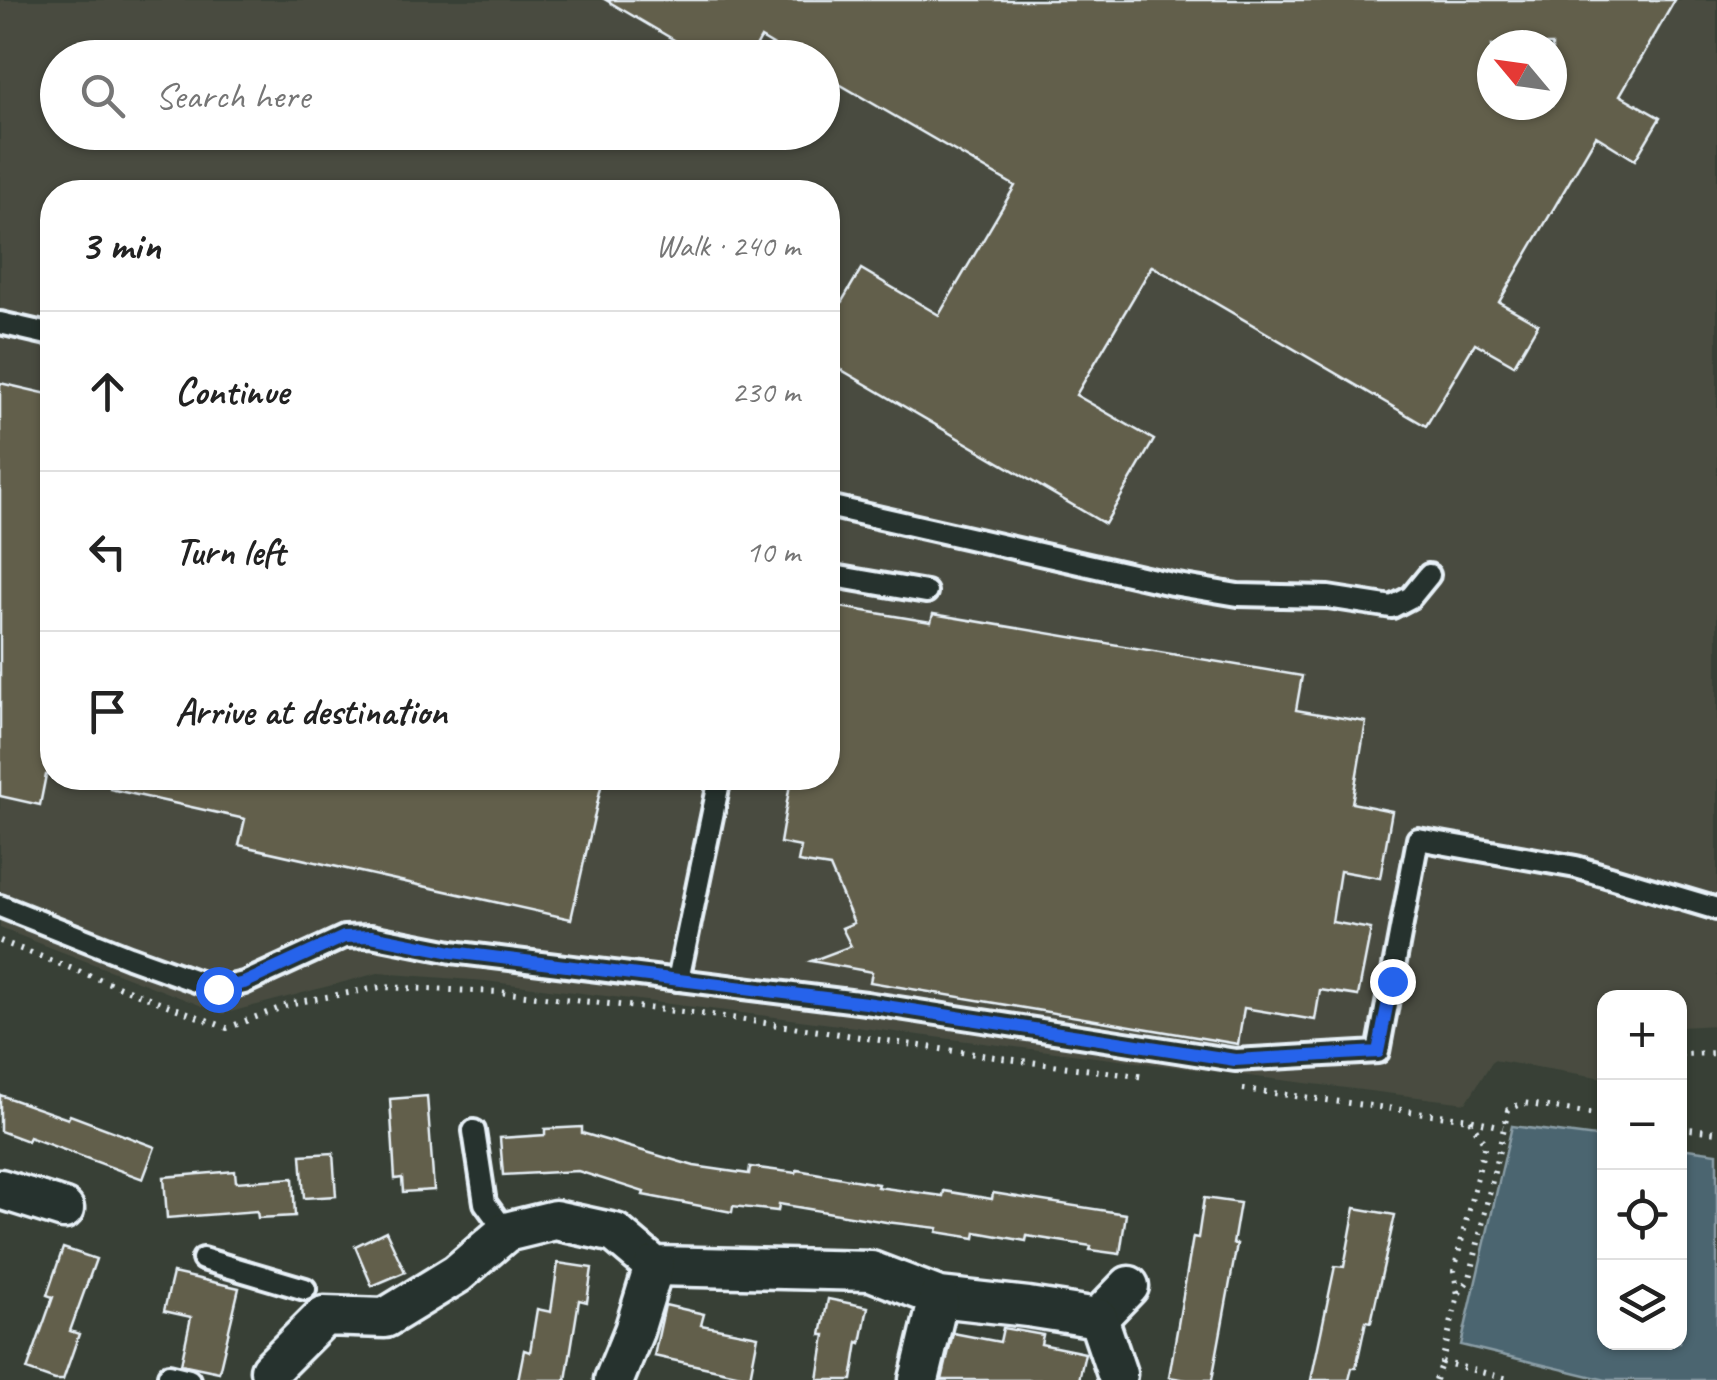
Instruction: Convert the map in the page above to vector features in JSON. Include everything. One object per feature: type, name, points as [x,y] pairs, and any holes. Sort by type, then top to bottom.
[{"type":"street","points":[[0,1210],[0,1189],[64,1210]]},
{"type":"street","points":[[262,1375],[315,1303],[385,1318],[457,1274],[506,1232],[555,1220],[615,1233],[654,1266],[871,1271],[940,1297],[1098,1318]]},
{"type":"street","points":[[614,1380],[654,1266]]},
{"type":"street","points":[[1098,1318],[1129,1286]]},
{"type":"street","points":[[920,1380],[940,1297]]},
{"type":"street","points":[[1098,1318],[1117,1374]]},
{"type":"lane","points":[[0,323],[40,332]]},
{"type":"lane","points":[[840,509],[1172,584],[1238,595],[1328,597],[1392,607],[1410,597],[1429,576]]},
{"type":"lane","points":[[840,577],[926,592]]},
{"type":"lane","points":[[678,980],[718,790]]},
{"type":"lane","points":[[0,906],[218,989],[258,977],[344,937],[371,936],[452,952],[866,1003],[1235,1060],[1378,1052],[1418,839],[1576,867],[1717,910]]},
{"type":"lane","points":[[474,1131],[484,1203],[506,1232]]},
{"type":"lane","points":[[203,1260],[315,1303]]},
{"type":"path","points":[[0,941],[227,1028],[293,1003],[381,986],[499,992],[711,1016],[1151,1077]]},
{"type":"path","points":[[1687,1054],[1717,1053]]},
{"type":"path","points":[[1225,1086],[1503,1127]]},
{"type":"path","points":[[1458,1294],[1470,1278],[1508,1110],[1523,1104],[1597,1115]]},
{"type":"path","points":[[1435,1380],[1458,1294],[1454,1271],[1485,1144],[1469,1119]]},
{"type":"path","points":[[1687,1129],[1717,1132]]},
{"type":"path","points":[[1442,1362],[1512,1380]]},
{"type":"shaded area","points":[[0,0],[1717,0],[1717,1025],[1687,1027],[1687,990],[1597,990],[1597,1077],[1493,1060],[1466,1103],[485,981],[378,973],[223,1014],[0,928]]},
{"type":"water","points":[[1512,1126],[1597,1137],[1597,1350],[1687,1350],[1687,1149],[1717,1153],[1717,1380],[1606,1380],[1461,1345]]},
{"type":"building","points":[[606,0],[1675,0],[1620,95],[1660,118],[1635,160],[1596,136],[1499,302],[1538,324],[1514,365],[1475,343],[1426,426],[1152,266],[1076,395],[1154,440],[1105,524],[840,369],[840,305],[861,269],[939,315],[1015,186],[840,84],[840,40],[674,40]]},
{"type":"building","points":[[0,383],[40,392],[43,790],[40,805],[0,796]]},
{"type":"building","points":[[840,607],[931,622],[933,614],[1302,676],[1296,710],[1366,722],[1352,803],[1392,811],[1380,878],[1340,871],[1332,922],[1371,929],[1358,996],[1320,990],[1315,1020],[1244,1008],[1238,1044],[870,982],[872,972],[811,961],[851,946],[842,928],[854,923],[830,867],[798,862],[801,847],[780,843],[789,790],[840,790]]},
{"type":"building","points":[[114,790],[600,790],[571,919],[239,845],[245,819]]},
{"type":"building","points":[[0,1095],[68,1119],[70,1115],[155,1147],[143,1179],[29,1137],[27,1141],[0,1131]]},
{"type":"building","points":[[427,1096],[434,1190],[403,1192],[402,1178],[395,1179],[390,1099]]},
{"type":"building","points":[[582,1127],[582,1133],[694,1166],[749,1174],[750,1167],[796,1173],[797,1170],[943,1196],[944,1191],[992,1199],[993,1193],[1126,1214],[1120,1254],[1027,1236],[1026,1241],[976,1232],[975,1238],[937,1232],[938,1228],[779,1204],[778,1211],[733,1206],[732,1212],[643,1195],[644,1192],[578,1171],[503,1175],[500,1138],[545,1135],[545,1129]]},
{"type":"building","points":[[333,1153],[336,1196],[304,1198],[301,1155]]},
{"type":"building","points":[[235,1171],[236,1182],[293,1178],[295,1216],[258,1218],[257,1211],[167,1218],[164,1177]]},
{"type":"building","points":[[1204,1198],[1240,1203],[1233,1244],[1237,1244],[1212,1380],[1187,1380],[1169,1377],[1193,1237],[1198,1238]]},
{"type":"building","points":[[1355,1208],[1395,1215],[1371,1322],[1366,1321],[1356,1368],[1352,1368],[1349,1380],[1311,1380],[1335,1266],[1344,1267]]},
{"type":"building","points":[[386,1231],[405,1272],[372,1286],[355,1246]]},
{"type":"building","points":[[63,1248],[96,1259],[70,1331],[79,1334],[63,1380],[55,1380],[27,1370],[53,1297],[47,1295]]},
{"type":"building","points":[[558,1263],[592,1268],[587,1302],[579,1300],[566,1380],[518,1380],[524,1350],[530,1352],[537,1309],[551,1312]]},
{"type":"building","points":[[173,1273],[239,1288],[219,1372],[181,1364],[191,1317],[164,1311]]},
{"type":"building","points":[[828,1299],[868,1307],[852,1380],[818,1380]]},
{"type":"building","points":[[665,1305],[704,1314],[701,1325],[758,1336],[750,1377],[654,1356]]},
{"type":"building","points":[[1003,1328],[1043,1335],[1041,1344],[1085,1353],[1079,1380],[942,1380],[953,1333],[1000,1342]]},
{"type":"route","points":[[218,989],[244,983],[344,937],[371,936],[452,952],[866,1003],[1235,1060],[1378,1052],[1392,981]]}]
